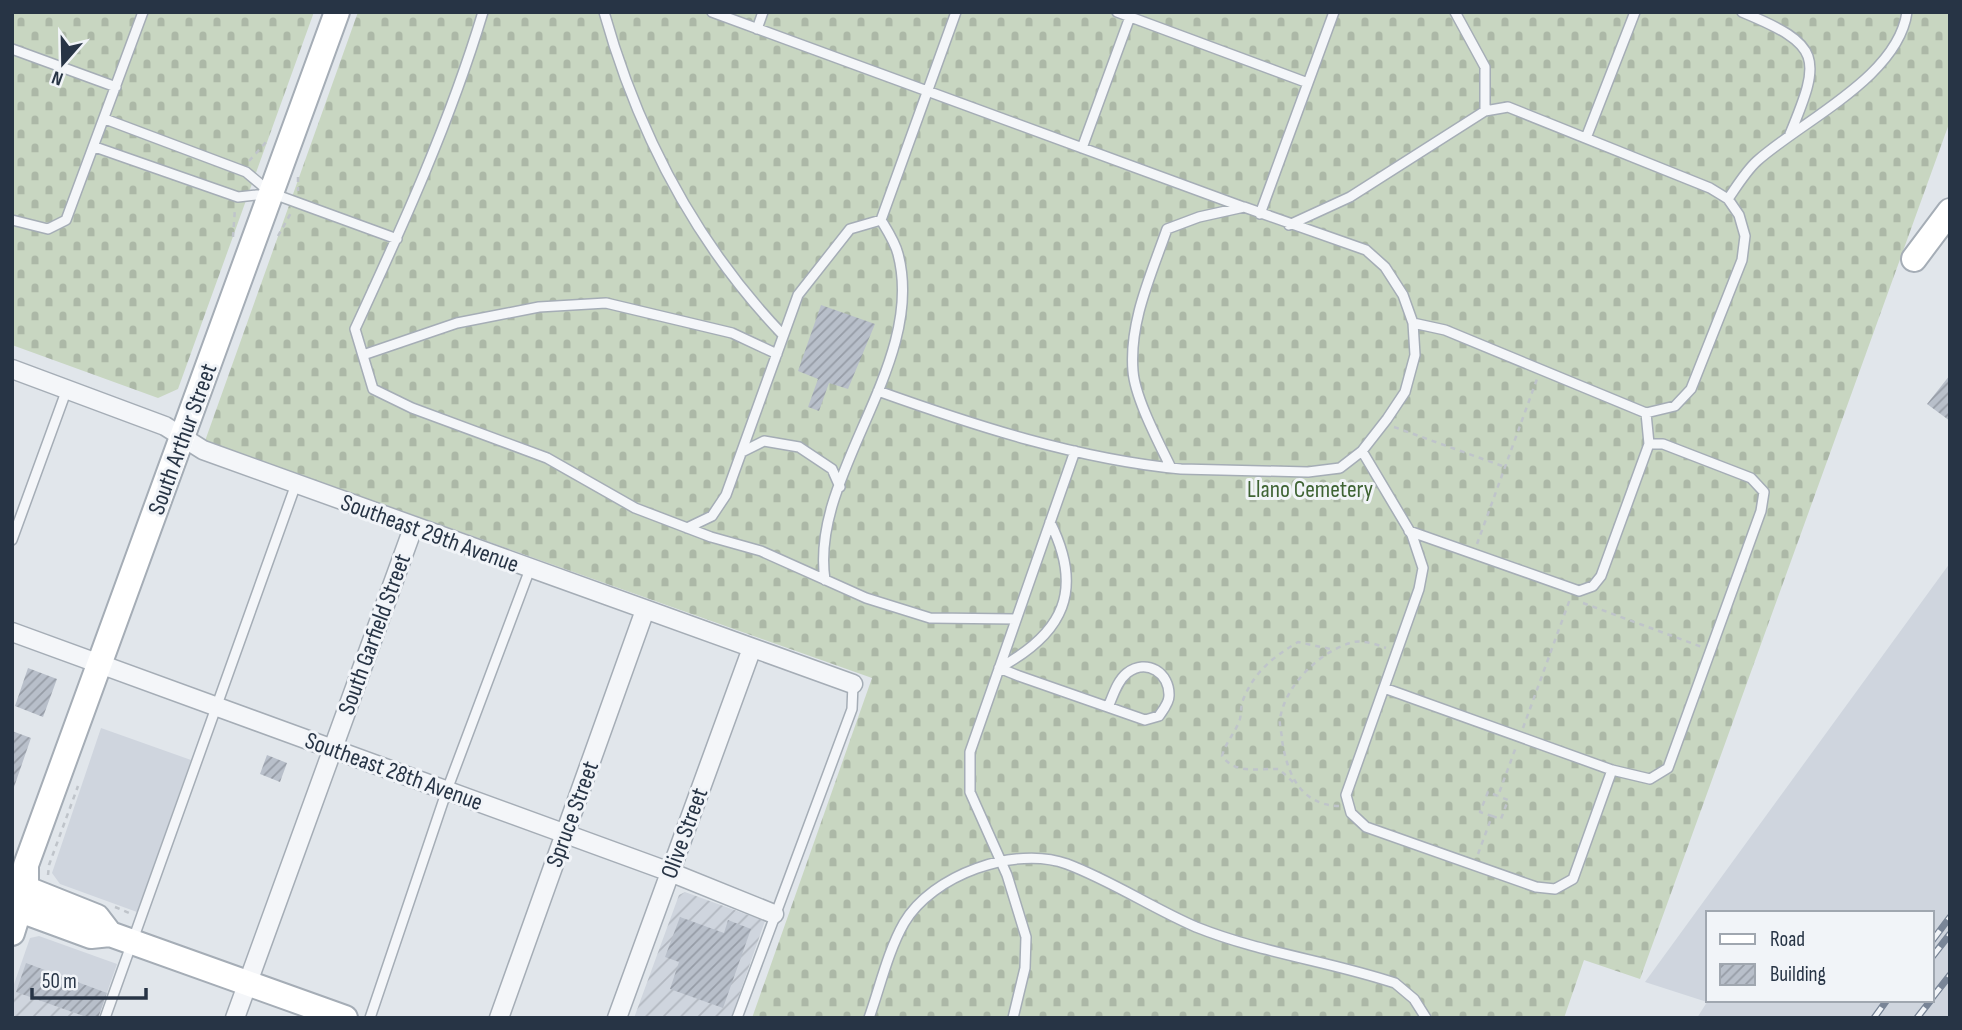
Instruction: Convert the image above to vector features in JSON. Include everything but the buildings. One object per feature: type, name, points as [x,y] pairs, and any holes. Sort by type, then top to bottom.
[{"type":"main road","name":"South Arthur Street","points":[[17,895],[99,662],[337,12]]},
{"type":"main road","points":[[1914,259],[1950,211]]},
{"type":"main road","points":[[17,895],[97,917],[122,937],[345,1018]]},
{"type":"street","name":"Southeast 29th Avenue","points":[[12,369],[165,426],[203,450],[413,528],[853,684]]},
{"type":"street","name":"South Garfield Street","points":[[235,1018],[413,528]]},
{"type":"street","name":"Spruce Street","points":[[499,1018],[645,610]]},
{"type":"street","name":"Southeast 28th Avenue","points":[[12,632],[566,833],[774,914]]},
{"type":"street","name":"Olive Street","points":[[617,1018],[752,648]]},
{"type":"lane","points":[[12,220],[48,229],[66,220],[143,12]]},
{"type":"lane","points":[[483,12],[462,82],[397,239],[355,329],[373,389],[412,408],[547,458],[635,508],[687,528],[761,551],[866,598],[930,618],[1016,619]]},
{"type":"lane","points":[[604,12],[619,66],[655,151],[697,225],[743,292],[783,335]]},
{"type":"lane","points":[[712,12],[1289,225],[1366,250],[1385,267],[1402,295],[1413,323],[1415,355],[1405,392],[1362,451],[1340,468],[1308,472],[1139,465],[960,420],[878,390]]},
{"type":"lane","points":[[757,29],[763,12]]},
{"type":"lane","points":[[825,580],[821,555],[826,524],[878,390],[900,323],[898,253],[881,220],[956,12]]},
{"type":"lane","points":[[1117,12],[1308,83]]},
{"type":"lane","points":[[1260,214],[1334,12]]},
{"type":"lane","points":[[1455,12],[1485,67],[1485,111]]},
{"type":"lane","points":[[1587,138],[1635,12]]},
{"type":"lane","points":[[1742,12],[1783,29],[1802,43],[1811,69],[1809,88],[1790,136]]},
{"type":"lane","points":[[1728,199],[1756,162],[1877,69],[1905,30],[1907,12]]},
{"type":"lane","points":[[1082,148],[1131,15]]},
{"type":"lane","points":[[12,49],[117,87]]},
{"type":"lane","points":[[1289,225],[1350,197],[1485,111],[1508,107],[1710,188],[1728,199],[1740,215],[1745,236],[1742,260],[1691,390],[1675,406],[1646,413],[1445,330],[1413,323]]},
{"type":"lane","points":[[105,119],[246,172],[271,194],[397,239]]},
{"type":"lane","points":[[95,147],[238,197],[271,194]]},
{"type":"lane","points":[[1171,468],[1154,433],[1133,373],[1136,320],[1167,229],[1199,217],[1244,207]]},
{"type":"lane","points":[[687,528],[712,516],[726,495],[798,295],[824,258],[850,229],[881,220]]},
{"type":"lane","points":[[363,355],[457,323],[539,307],[606,303],[732,333],[777,354]]},
{"type":"lane","points":[[12,540],[67,389]]},
{"type":"lane","points":[[1409,531],[1579,591],[1593,586],[1601,576],[1649,444],[1646,413]]},
{"type":"lane","points":[[742,452],[764,441],[799,447],[832,469],[840,487]]},
{"type":"lane","points":[[1384,688],[1634,778],[1650,779],[1668,768],[1761,512],[1763,492],[1751,478],[1664,444],[1649,444]]},
{"type":"lane","points":[[1013,1018],[1025,968],[1026,937],[1000,862],[970,792],[970,752],[1075,450]]},
{"type":"lane","points":[[1362,451],[1409,531],[1423,568],[1419,589],[1346,795],[1351,813],[1366,827],[1536,887],[1555,889],[1573,879],[1612,770]]},
{"type":"lane","points":[[105,1018],[122,937],[141,917],[296,484]]},
{"type":"lane","points":[[999,668],[1029,652],[1054,625],[1062,606],[1068,570],[1063,548],[1050,522]]},
{"type":"lane","points":[[370,1018],[447,790],[530,569]]},
{"type":"lane","points":[[999,668],[1108,707],[1145,720],[1159,716],[1169,699],[1168,683],[1157,669],[1142,666],[1128,673],[1119,682],[1108,707]]},
{"type":"lane","points":[[737,1018],[852,709],[853,684]]},
{"type":"lane","points":[[869,1018],[903,924],[915,907],[936,888],[980,866],[1018,858],[1064,863],[1196,926],[1236,942],[1395,983],[1414,999],[1426,1018]]},
{"type":"path","points":[[1474,554],[1541,369]]},
{"type":"path","points":[[1384,423],[1505,467]]},
{"type":"path","points":[[1583,604],[1711,650]]},
{"type":"path","points":[[1336,650],[1298,642],[1268,660],[1242,702],[1239,723],[1227,740],[1222,756],[1229,765],[1242,769],[1279,769],[1314,799],[1334,806],[1349,806]]},
{"type":"path","points":[[1295,784],[1286,765],[1280,720],[1299,677],[1351,642],[1374,643],[1397,652]]},
{"type":"path","points":[[51,881],[49,865],[78,786]]},
{"type":"path","points":[[1492,816],[1501,819],[1508,800],[1498,796]]},
{"type":"path","points":[[106,904],[141,917]]},
{"type":"shaded area","points":[[1950,563],[1950,1018],[1697,1018],[1707,1002],[1934,1002],[1934,911],[1706,911],[1706,1002],[1645,982]]},
{"type":"shaded area","points":[[101,728],[191,760],[137,912],[60,884],[52,873]]},
{"type":"shaded area","points":[[685,892],[765,921],[731,1018],[634,1018],[679,895]]},
{"type":"shaded area","points":[[39,936],[117,964],[98,1018],[89,1018],[12,990],[30,938]]},
{"type":"shaded area","points":[[12,990],[89,1018],[12,1018]]},
{"type":"green space","points":[[12,12],[314,12],[178,389],[158,398],[12,345]]},
{"type":"green space","name":"Llano Cemetery","points":[[358,12],[1950,12],[1950,121],[1640,979],[1584,960],[1564,1018],[752,1018],[872,678],[205,441]]},
{"type":"railway","points":[[1934,938],[1950,917]]},
{"type":"railway","points":[[1934,954],[1950,934]]},
{"type":"railway","points":[[1934,995],[1950,975]]},
{"type":"railway","points":[[1874,1018],[1886,1002]]},
{"type":"railway","points":[[1917,1018],[1929,1002]]}]
